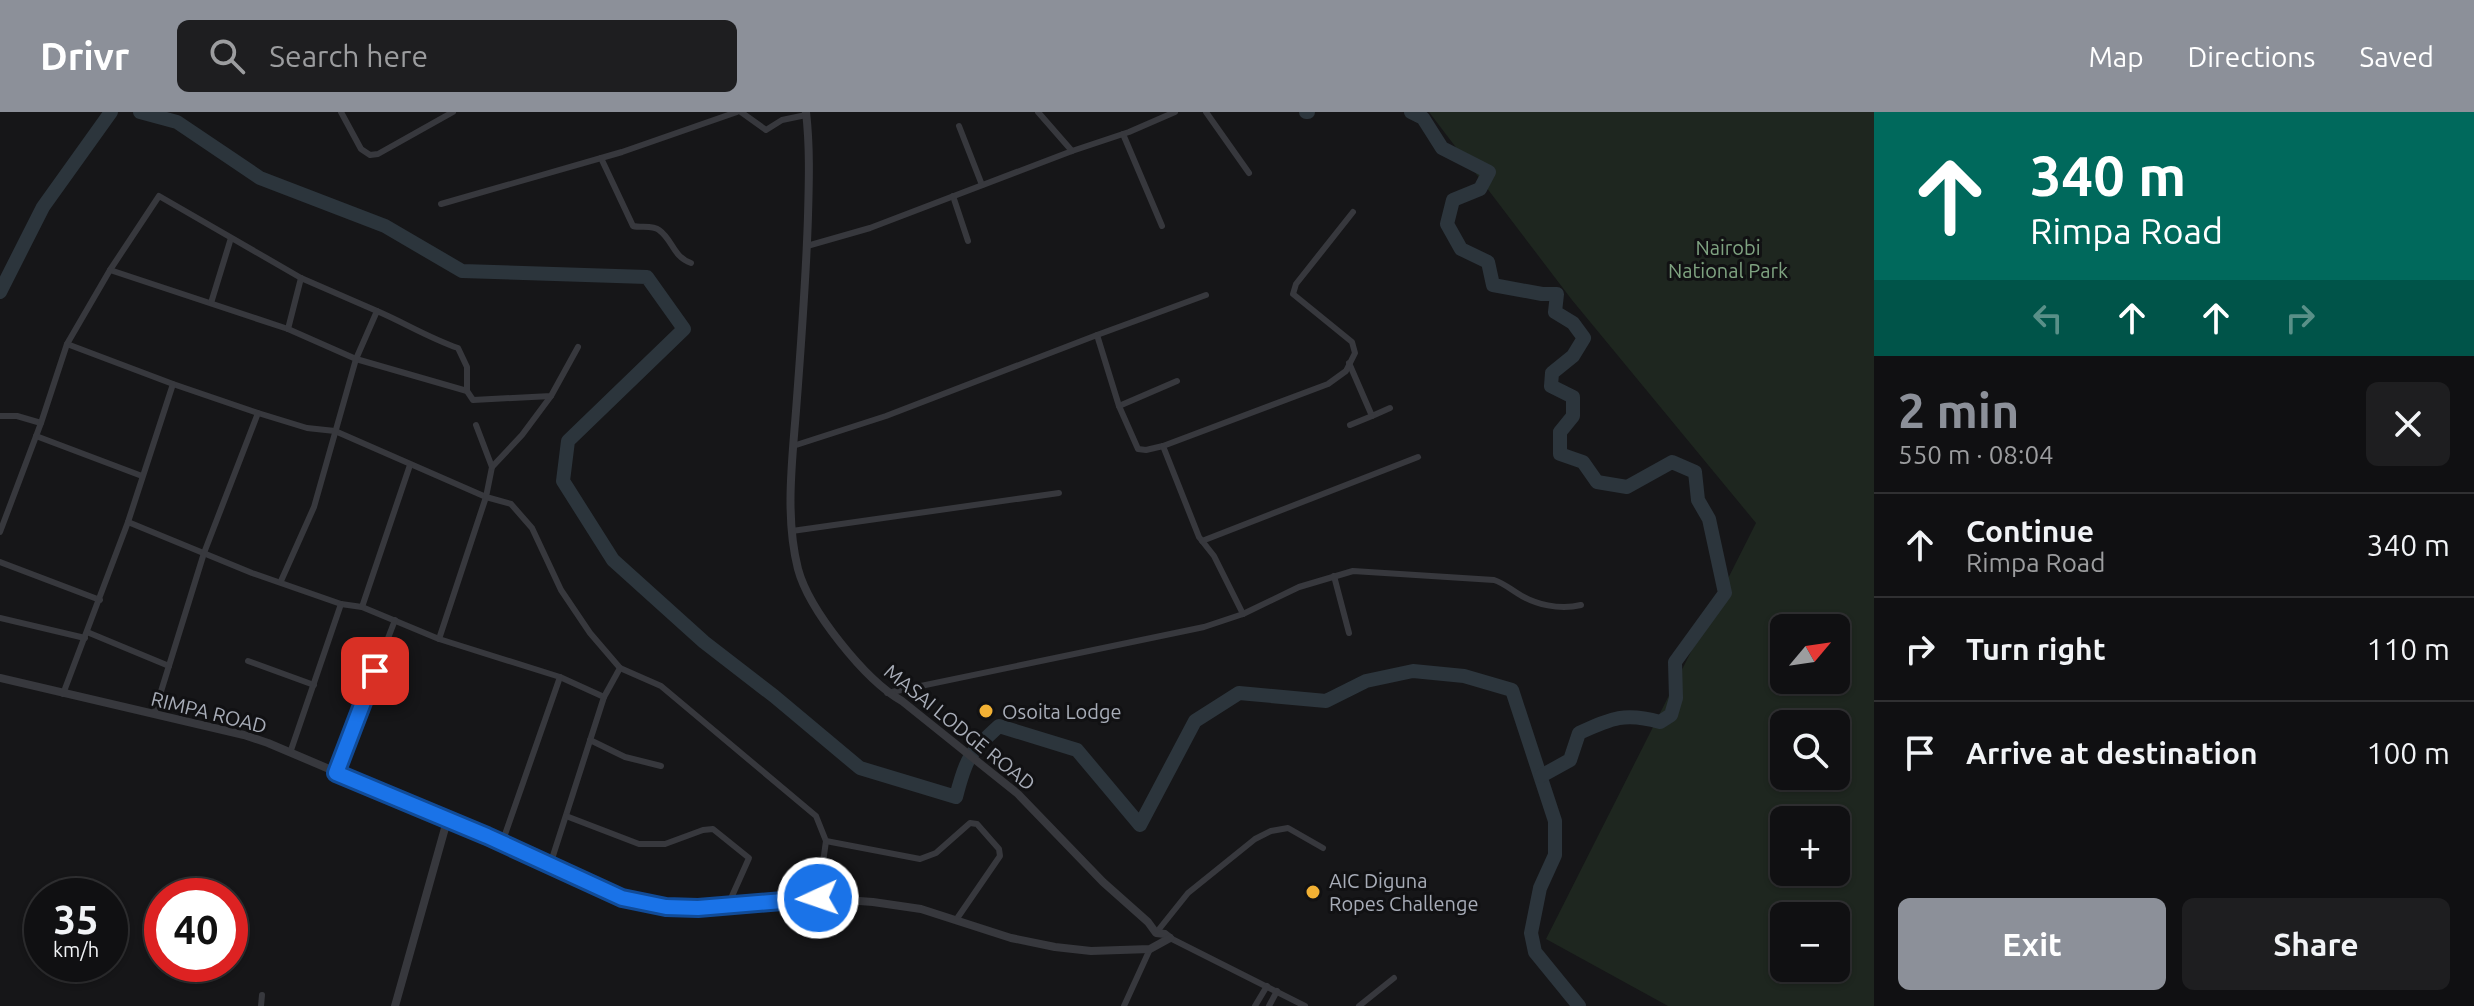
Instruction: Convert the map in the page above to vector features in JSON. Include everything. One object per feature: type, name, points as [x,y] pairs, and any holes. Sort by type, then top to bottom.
[{"type":"street","points":[[341,112],[361,149],[370,155],[378,154],[453,112]]},
{"type":"street","points":[[441,204],[601,158],[739,112],[766,130],[782,120],[806,114]]},
{"type":"street","points":[[1038,112],[1072,151]]},
{"type":"street","points":[[807,246],[870,228],[1175,112]]},
{"type":"street","points":[[1206,112],[1249,173]]},
{"type":"street","name":"MASAI LODGE ROAD","points":[[806,114],[809,180],[807,246],[793,446],[792,531],[806,593],[838,638],[887,693],[902,701],[1018,794],[1156,933],[1165,934],[1305,1006]]},
{"type":"street","points":[[959,126],[982,185]]},
{"type":"street","points":[[1123,134],[1162,226]]},
{"type":"street","points":[[601,158],[633,226],[660,230],[676,255],[691,263]]},
{"type":"street","points":[[0,532],[67,344],[110,270],[159,196],[301,278],[458,348],[467,367],[467,391],[473,400],[551,396]]},
{"type":"street","points":[[953,196],[968,241]]},
{"type":"street","points":[[1097,335],[1119,406],[1138,449],[1163,446],[1328,384],[1346,371],[1355,353],[1352,342],[1293,294],[1296,284],[1353,212]]},
{"type":"street","points":[[211,303],[231,238]]},
{"type":"street","points":[[110,270],[288,329],[356,359],[467,391]]},
{"type":"street","points":[[288,329],[301,278]]},
{"type":"street","points":[[793,446],[886,416],[1206,295]]},
{"type":"street","points":[[281,581],[314,507],[356,359],[377,311]]},
{"type":"street","points":[[67,344],[258,413],[307,428],[335,431],[486,497],[511,504],[532,528],[561,590],[590,633],[620,668],[661,686],[816,816],[826,841],[818,898]]},
{"type":"street","points":[[439,639],[486,497],[492,467],[522,435],[551,396],[578,347]]},
{"type":"street","points":[[1349,363],[1372,416]]},
{"type":"street","points":[[1119,406],[1177,381]]},
{"type":"street","points":[[63,694],[128,522],[173,384]]},
{"type":"street","points":[[1350,425],[1390,408]]},
{"type":"street","points":[[154,714],[204,553],[258,413]]},
{"type":"street","points":[[0,416],[17,416],[41,423]]},
{"type":"street","points":[[476,425],[492,467]]},
{"type":"street","points":[[36,436],[142,476]]},
{"type":"street","points":[[1163,446],[1202,541],[1214,556],[1243,614]]},
{"type":"street","points":[[1202,541],[1418,457]]},
{"type":"street","points":[[362,607],[410,465]]},
{"type":"street","points":[[792,531],[1059,493]]},
{"type":"street","points":[[128,522],[245,570],[341,604],[362,607],[439,639],[560,677],[604,697]]},
{"type":"street","points":[[0,562],[100,600]]},
{"type":"street","points":[[887,693],[1204,627],[1243,614],[1299,587],[1353,571],[1494,580],[1521,596],[1556,608],[1581,605]]},
{"type":"street","points":[[1334,576],[1349,633]]},
{"type":"street","points":[[290,753],[341,604]]},
{"type":"street","points":[[0,618],[86,635],[169,666]]},
{"type":"street","points":[[336,773],[395,620]]},
{"type":"street","points":[[248,661],[314,685]]},
{"type":"street","points":[[550,865],[604,697],[620,668]]},
{"type":"street","points":[[502,843],[560,677]]},
{"type":"street","name":"RIMPA ROAD","points":[[0,678],[244,735],[502,843],[622,898],[640,903],[666,907],[818,898],[873,902],[921,909],[1011,938],[1055,947],[1104,951],[1150,949]]},
{"type":"street","points":[[590,740],[625,757],[661,766]]},
{"type":"street","points":[[566,816],[639,844],[665,844],[713,829],[749,858],[728,905]]},
{"type":"street","points":[[395,1006],[447,821]]},
{"type":"street","points":[[826,841],[920,859],[936,853],[970,823],[977,824],[999,849],[1000,856],[956,920]]},
{"type":"street","points":[[1156,933],[1188,893],[1255,839],[1271,831],[1288,828],[1323,848]]},
{"type":"street","points":[[1124,1006],[1150,949],[1170,938]]},
{"type":"street","points":[[1359,1006],[1394,978]]},
{"type":"street","points":[[1255,1006],[1267,986]]},
{"type":"street","points":[[1269,1006],[1277,991]]},
{"type":"street","points":[[261,1006],[262,995]]},
{"type":"green space","name":"Nairobi National Park","points":[[1429,112],[1874,112],[1874,1006],[1668,1006],[1546,939],[1756,523],[1572,300]]},
{"type":"waterway","points":[[0,292],[43,207],[111,112]]},
{"type":"waterway","points":[[140,112],[177,122],[260,178],[385,226],[462,271],[647,277],[684,329],[568,441],[563,481],[613,560],[704,642],[860,768],[956,797],[970,757],[999,726],[1077,750],[1140,825],[1195,721],[1239,693],[1326,701],[1366,681],[1413,671],[1464,676],[1512,690],[1555,821],[1555,855],[1540,888],[1531,933],[1535,952],[1579,1006]]},
{"type":"waterway","points":[[1411,112],[1423,118],[1442,148],[1489,172],[1480,189],[1453,200],[1447,224],[1461,249],[1488,262],[1493,285],[1557,294],[1555,312],[1573,323],[1584,338],[1573,356],[1552,373],[1551,386],[1573,397],[1573,416],[1560,432],[1560,454],[1583,462],[1597,482],[1627,487],[1672,462],[1695,472],[1698,500],[1709,519],[1725,593],[1675,662],[1676,698],[1671,715],[1660,722],[1637,717],[1619,718],[1579,733],[1570,760],[1541,776]]},
{"type":"place","name":"Osoita Lodge","points":[[986,711]]},
{"type":"place","name":"AIC Diguna Ropes Challenge","points":[[1313,892]]},
{"type":"route","points":[[375,671],[336,773],[487,836],[622,898],[640,903],[698,908],[818,898]]}]
